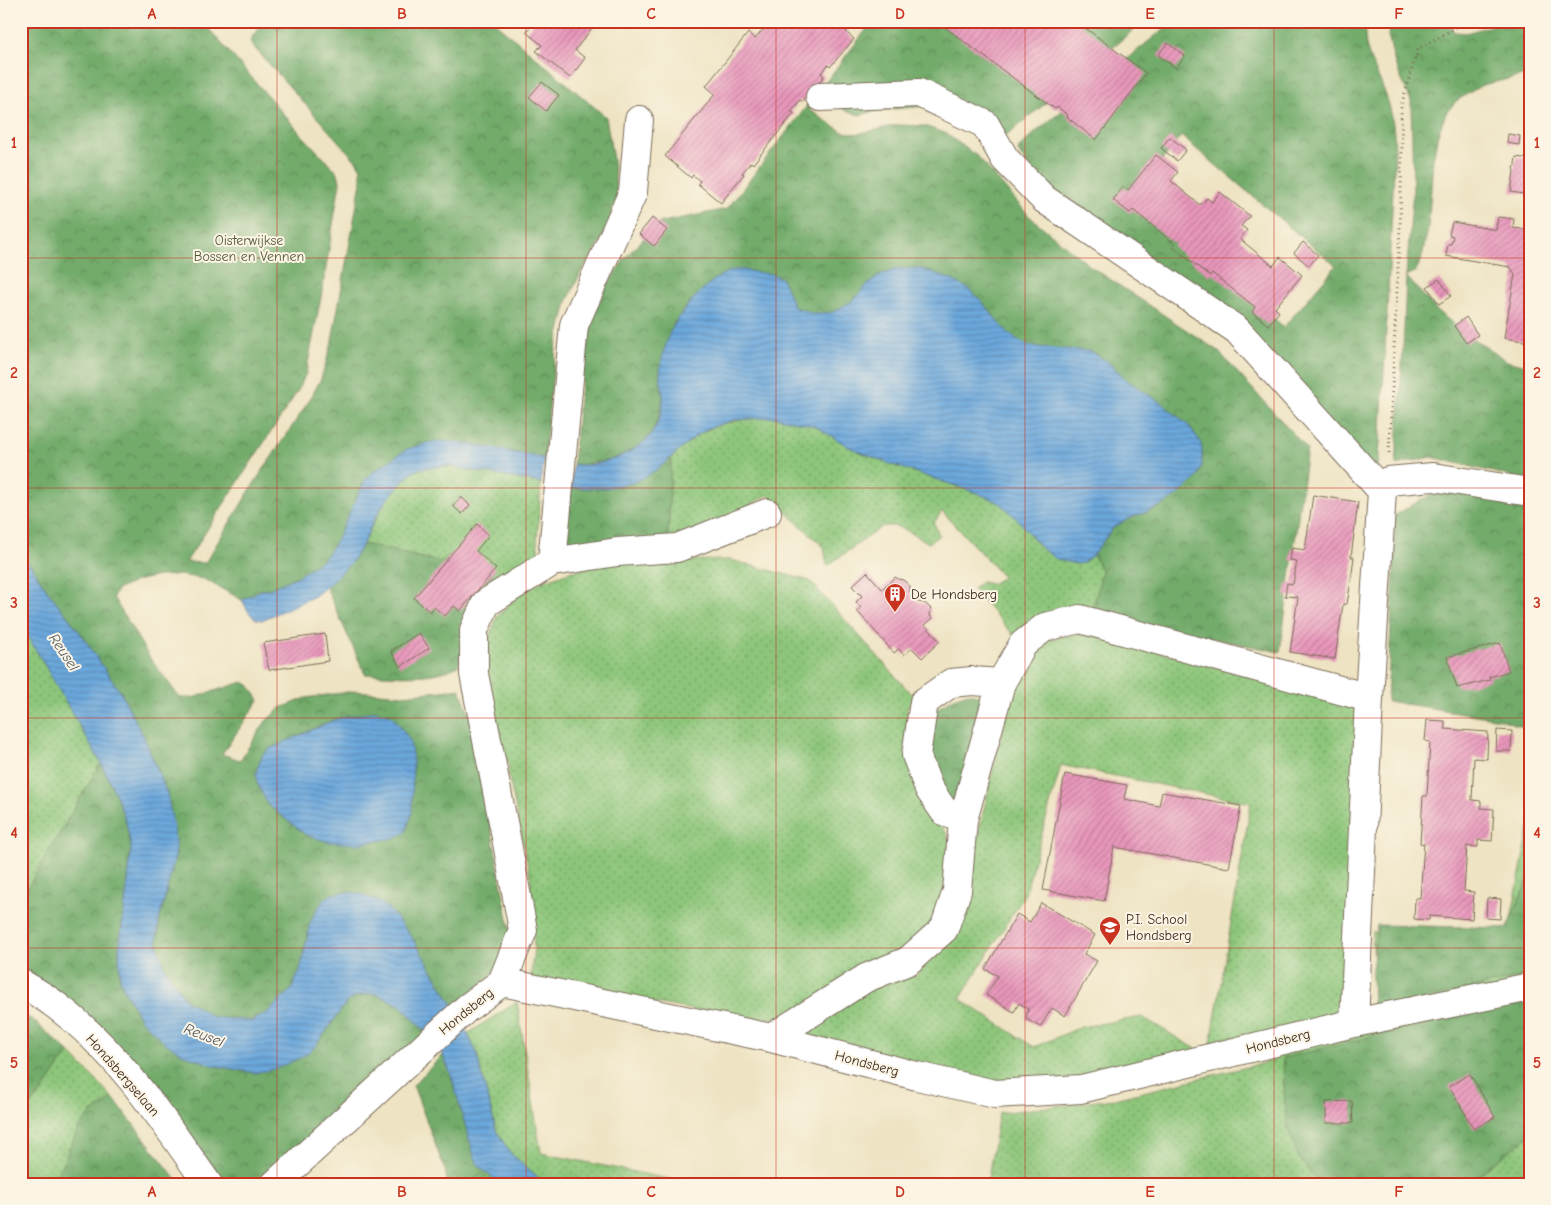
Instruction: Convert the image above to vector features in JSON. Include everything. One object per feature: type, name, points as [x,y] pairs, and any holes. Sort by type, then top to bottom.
[{"type":"street","points":[[820,97],[919,93],[985,124],[1005,159],[1044,199],[1237,330],[1385,486],[1369,698],[1354,1022]]},
{"type":"street","points":[[552,562],[574,325],[633,192],[639,120]]},
{"type":"street","points":[[1385,486],[1433,476],[1530,492]]},
{"type":"street","points":[[502,982],[523,930],[474,674],[474,630],[486,604],[552,562],[617,552],[677,548],[767,513]]},
{"type":"street","points":[[771,1038],[866,978],[908,961],[944,929],[957,891],[963,820],[1001,683],[1023,644],[1045,626],[1080,619],[1369,698]]},
{"type":"street","points":[[963,820],[944,811],[929,789],[916,756],[924,702],[951,682],[1001,683]]},
{"type":"street","name":"Hondsberg","points":[[275,1184],[467,1008],[502,982],[771,1038],[995,1094],[1081,1089],[1354,1022],[1530,987]]},
{"type":"street","name":"Hondsbergselaan","points":[[21,983],[60,1009],[85,1030],[116,1061],[148,1099],[208,1184]]},
{"type":"path","points":[[1385,486],[1400,227],[1401,106],[1418,49],[1467,21]]},
{"type":"green space","name":"Oisterwijkse Bossen en Vennen","points":[[21,21],[202,21],[301,134],[338,173],[340,182],[322,292],[306,373],[299,389],[186,562],[205,563],[255,482],[309,401],[321,379],[331,346],[361,182],[361,169],[357,162],[252,45],[251,39],[263,21],[493,21],[606,117],[617,197],[603,239],[582,270],[567,302],[556,348],[544,458],[464,443],[365,480],[335,543],[322,560],[298,576],[269,589],[261,590],[242,600],[204,579],[180,575],[158,576],[136,581],[117,590],[113,597],[148,655],[180,698],[192,698],[243,682],[249,685],[259,700],[222,754],[240,760],[266,721],[281,708],[306,698],[355,691],[403,695],[460,689],[471,719],[512,941],[497,970],[455,1008],[411,936],[388,908],[361,894],[348,892],[331,894],[310,923],[301,967],[292,989],[268,1012],[251,1021],[213,1017],[185,999],[164,966],[157,942],[159,921],[176,853],[167,793],[144,737],[121,693],[21,551]],"holes":[[[375,711],[389,714],[395,719],[410,740],[269,749],[336,719]]]},
{"type":"green space","points":[[873,21],[1144,21],[1011,132],[1001,138],[924,106],[876,111],[860,115],[848,112],[822,94],[809,110],[843,132],[857,134],[897,125],[924,126],[945,133],[978,157],[1029,216],[1090,266],[1218,351],[1307,449],[1280,652],[1092,614],[1102,571],[1093,555],[1113,528],[1128,519],[1155,509],[1200,441],[1189,426],[1160,402],[1128,381],[1107,361],[1021,344],[1007,333],[982,302],[967,288],[932,272],[918,268],[896,269],[879,276],[867,285],[852,301],[833,312],[815,314],[794,307],[781,279],[715,279],[689,303],[674,323],[660,374],[663,399],[660,414],[652,433],[639,446],[611,460],[580,465],[573,464],[579,400],[586,354],[595,312],[607,285],[626,257],[658,223],[727,209]]},
{"type":"green space","points":[[1174,21],[1370,21],[1365,34],[1366,44],[1390,109],[1394,129],[1395,150],[1381,432],[1378,465],[1375,470],[1232,328],[1070,223],[1018,152],[1019,148],[1038,130]],"holes":[[[1181,136],[1336,266],[1284,327],[1133,198]]]},
{"type":"green space","points":[[1391,21],[1440,21],[1455,32],[1466,33],[1508,21],[1530,21],[1530,74],[1482,85],[1456,101],[1446,113],[1438,134],[1433,160],[1428,229],[1421,261],[1415,272],[1406,276],[1413,191],[1411,101],[1395,64],[1388,35]]},
{"type":"green space","points":[[1406,276],[1437,311],[1470,337],[1507,361],[1530,367],[1530,481],[1432,457],[1396,465]]},
{"type":"green space","points":[[775,417],[815,426],[851,448],[887,463],[977,493],[1000,503],[1019,521],[1041,548],[1058,560],[1077,564],[1083,563],[1093,555],[1102,571],[1092,614],[1015,637],[973,589],[981,582],[992,584],[1003,577],[942,511],[934,523],[939,535],[929,543],[906,530],[895,526],[883,526],[827,566],[824,547],[768,495],[726,518],[668,540],[671,458],[689,442],[709,429],[725,423]]},
{"type":"green space","points":[[671,458],[668,540],[569,553],[566,538],[571,488],[606,488],[659,468]]},
{"type":"green space","points":[[447,466],[541,483],[537,540],[540,561],[496,582],[488,569],[440,562],[363,544],[385,503],[400,483],[417,470],[428,467]]},
{"type":"green space","points":[[1437,491],[1530,502],[1530,729],[1500,719],[1387,701],[1395,515]]},
{"type":"green space","points":[[468,542],[496,582],[461,655],[458,666],[425,675],[365,674],[326,587],[351,563],[363,544],[440,562]]},
{"type":"green space","points":[[731,560],[810,581],[914,697],[907,708],[906,745],[931,811],[947,834],[951,854],[942,914],[894,958],[783,1019],[722,1015],[537,982],[531,974],[534,948],[530,875],[508,773],[509,766],[487,675],[489,637],[497,617],[515,598],[536,584],[569,572],[619,561]]},
{"type":"green space","points":[[21,624],[101,763],[21,899]]},
{"type":"green space","points":[[1085,633],[1361,705],[1344,1016],[1210,1049],[1251,803],[1061,765],[1025,894],[960,999],[1034,1047],[1081,1027],[1142,1017],[1198,1050],[1084,1079],[989,1081],[797,1035],[874,987],[916,975],[955,932],[1013,685],[1032,652],[1051,639]]},
{"type":"green space","points":[[968,693],[982,696],[984,706],[963,796],[953,803],[947,797],[928,751],[927,717],[946,702]]},
{"type":"green space","points":[[101,763],[126,822],[131,847],[119,948],[120,979],[141,1020],[315,1047],[346,1003],[355,997],[365,994],[376,994],[400,1005],[427,1033],[259,1184],[222,1184],[159,1094],[21,971],[21,899]]},
{"type":"green space","points":[[1530,825],[1530,1129],[1434,1184],[987,1184],[999,1113],[1114,1099],[1272,1061],[1284,1038],[1378,1017],[1372,932],[1509,928]]},
{"type":"green space","points":[[1530,875],[1530,975],[1373,1011],[1372,972],[1377,925],[1507,928]]},
{"type":"green space","points":[[1530,998],[1530,1135],[1477,1176],[1463,1184],[1322,1184],[1308,1170],[1293,1144],[1289,1131],[1286,1117],[1283,1058]]},
{"type":"green space","points":[[517,1002],[541,1153],[693,1184],[546,1184],[510,1153],[496,1130],[476,1051],[467,1034]]},
{"type":"green space","points":[[21,1013],[34,1021],[69,1052],[42,1092],[21,1114]]},
{"type":"green space","points":[[69,1052],[113,1098],[92,1113],[69,1149],[63,1165],[50,1184],[21,1184],[21,1114],[42,1092]]},
{"type":"green space","points":[[443,1055],[451,1075],[478,1165],[499,1184],[447,1184],[446,1173],[413,1085]]},
{"type":"green space","points":[[113,1098],[180,1184],[50,1184],[63,1165],[80,1126],[92,1113]]},
{"type":"green space","points":[[1530,1135],[1530,1184],[1463,1184],[1477,1176]]},
{"type":"water","points":[[918,268],[951,279],[968,289],[1004,328],[1020,342],[1030,346],[1090,351],[1107,361],[1128,381],[1160,402],[1189,426],[1200,441],[1202,448],[1202,465],[1197,478],[1176,497],[1113,528],[1093,555],[1083,563],[1077,564],[1058,560],[1041,548],[1019,521],[1000,503],[977,493],[887,463],[851,448],[815,426],[775,417],[734,420],[709,428],[696,436],[659,468],[632,483],[606,488],[571,488],[573,464],[594,464],[616,458],[637,447],[652,433],[663,406],[660,370],[667,340],[677,321],[692,300],[721,275],[734,270],[741,270],[777,276],[784,282],[794,307],[815,314],[833,312],[852,301],[867,285],[879,276],[896,269]]},
{"type":"water","points":[[430,442],[464,443],[544,458],[541,483],[447,466],[418,469],[405,479],[386,501],[351,563],[326,587],[315,596],[262,620],[252,616],[242,600],[261,590],[269,589],[298,576],[322,560],[335,543],[365,480],[373,472],[407,449]]},
{"type":"water","name":"Reusel","points":[[21,551],[121,693],[144,737],[167,793],[174,828],[176,853],[159,921],[157,942],[164,966],[185,999],[213,1017],[252,1021],[268,1012],[292,989],[301,967],[310,923],[324,900],[331,894],[348,892],[361,894],[378,901],[388,908],[411,936],[455,1008],[476,1051],[496,1130],[510,1153],[546,1184],[499,1184],[478,1165],[451,1075],[443,1055],[427,1033],[400,1005],[376,994],[365,994],[355,997],[346,1003],[315,1047],[304,1056],[278,1068],[255,1073],[215,1066],[185,1055],[165,1043],[141,1020],[120,979],[119,948],[131,847],[126,822],[101,763],[21,624]]},
{"type":"water","points":[[375,711],[389,714],[395,719],[410,740],[413,761],[412,813],[406,832],[396,838],[356,844],[329,842],[306,835],[268,805],[257,783],[256,772],[263,754],[269,749],[336,719]]},
{"type":"building","points":[[535,21],[593,21],[596,23],[575,50],[585,58],[570,78],[536,51],[542,45],[526,32]]},
{"type":"building","points":[[763,21],[860,21],[856,26],[853,24],[846,32],[854,39],[830,67],[828,65],[821,73],[824,76],[803,102],[800,100],[791,111],[794,113],[753,164],[751,162],[742,173],[744,174],[721,203],[698,184],[700,181],[693,175],[691,178],[665,156],[715,94],[706,86],[748,33],[755,39],[767,25]]},
{"type":"building","points":[[946,21],[1076,21],[1146,73],[1096,140],[1067,117],[1068,115],[1057,107],[1055,109],[943,26]]},
{"type":"building","points":[[1168,43],[1185,56],[1176,68],[1158,55]]},
{"type":"building","points":[[542,82],[559,95],[546,111],[529,97]]},
{"type":"building","points":[[1508,134],[1520,136],[1519,145],[1507,143]]},
{"type":"building","points":[[1170,137],[1186,150],[1177,161],[1161,148]]},
{"type":"building","points":[[1156,155],[1178,172],[1171,181],[1200,205],[1207,198],[1212,202],[1220,192],[1250,216],[1241,226],[1247,230],[1240,239],[1273,266],[1280,257],[1302,275],[1275,308],[1279,312],[1268,325],[1252,312],[1255,307],[1212,273],[1210,276],[1189,260],[1173,246],[1175,244],[1133,210],[1130,213],[1113,200],[1123,187],[1128,190]]},
{"type":"building","points":[[1516,157],[1530,159],[1530,195],[1511,192]]},
{"type":"building","points":[[1498,217],[1514,219],[1513,228],[1530,230],[1530,342],[1504,338],[1515,274],[1510,267],[1446,256],[1448,244],[1451,244],[1453,236],[1449,235],[1452,222],[1496,230]]},
{"type":"building","points":[[652,218],[667,230],[654,246],[639,234]]},
{"type":"building","points":[[1303,242],[1318,255],[1309,266],[1294,253]]},
{"type":"building","points":[[1439,279],[1451,296],[1439,304],[1427,287]]},
{"type":"building","points":[[1466,317],[1478,335],[1466,343],[1454,326]]},
{"type":"building","points":[[1313,495],[1358,502],[1351,557],[1354,557],[1351,581],[1347,604],[1343,604],[1335,659],[1290,652],[1298,597],[1285,596],[1287,583],[1293,584],[1297,561],[1290,560],[1292,548],[1305,550]]},
{"type":"building","points":[[461,497],[470,505],[462,514],[453,506]]},
{"type":"building","points":[[477,524],[489,535],[476,551],[496,569],[460,611],[454,606],[445,616],[434,607],[430,612],[414,598]]},
{"type":"building","name":"De Hondsberg","points":[[867,572],[882,589],[895,577],[903,580],[910,586],[910,592],[918,602],[925,603],[931,609],[930,616],[933,618],[925,625],[940,641],[922,658],[912,648],[904,655],[899,649],[894,653],[857,611],[861,608],[856,602],[862,596],[852,586]]},
{"type":"building","points":[[419,633],[429,648],[400,667],[391,651]]},
{"type":"building","points":[[325,634],[328,661],[269,670],[263,643]]},
{"type":"building","points":[[1500,643],[1509,671],[1489,677],[1490,680],[1457,688],[1447,657]]},
{"type":"building","points":[[1427,720],[1445,721],[1445,729],[1488,732],[1487,759],[1474,758],[1472,800],[1481,801],[1481,808],[1494,809],[1492,841],[1478,840],[1478,847],[1467,846],[1464,891],[1474,892],[1472,919],[1429,916],[1429,920],[1414,919],[1415,898],[1420,898],[1424,844],[1420,843],[1423,796],[1427,796],[1430,742],[1425,741]]},
{"type":"building","points":[[1497,730],[1512,731],[1511,751],[1496,751]]},
{"type":"building","points":[[1065,774],[1127,785],[1124,799],[1159,806],[1162,792],[1241,806],[1229,868],[1114,847],[1104,901],[1043,890]]},
{"type":"building","points":[[1487,898],[1501,899],[1500,919],[1486,918]]},
{"type":"building","points":[[1041,903],[1095,935],[1084,954],[1097,961],[1065,1016],[1052,1008],[1040,1027],[1026,1019],[1028,1009],[1019,1003],[1014,1012],[986,995],[998,976],[985,969],[1017,914],[1030,922]]},
{"type":"building","points":[[1470,1074],[1495,1117],[1474,1129],[1449,1086]]},
{"type":"building","points":[[1352,1101],[1353,1123],[1326,1123],[1326,1102]]},
{"type":"place","name":"De Hondsberg","points":[[895,613]]},
{"type":"place","name":"P.I. School Hondsberg","points":[[1110,946]]}]
